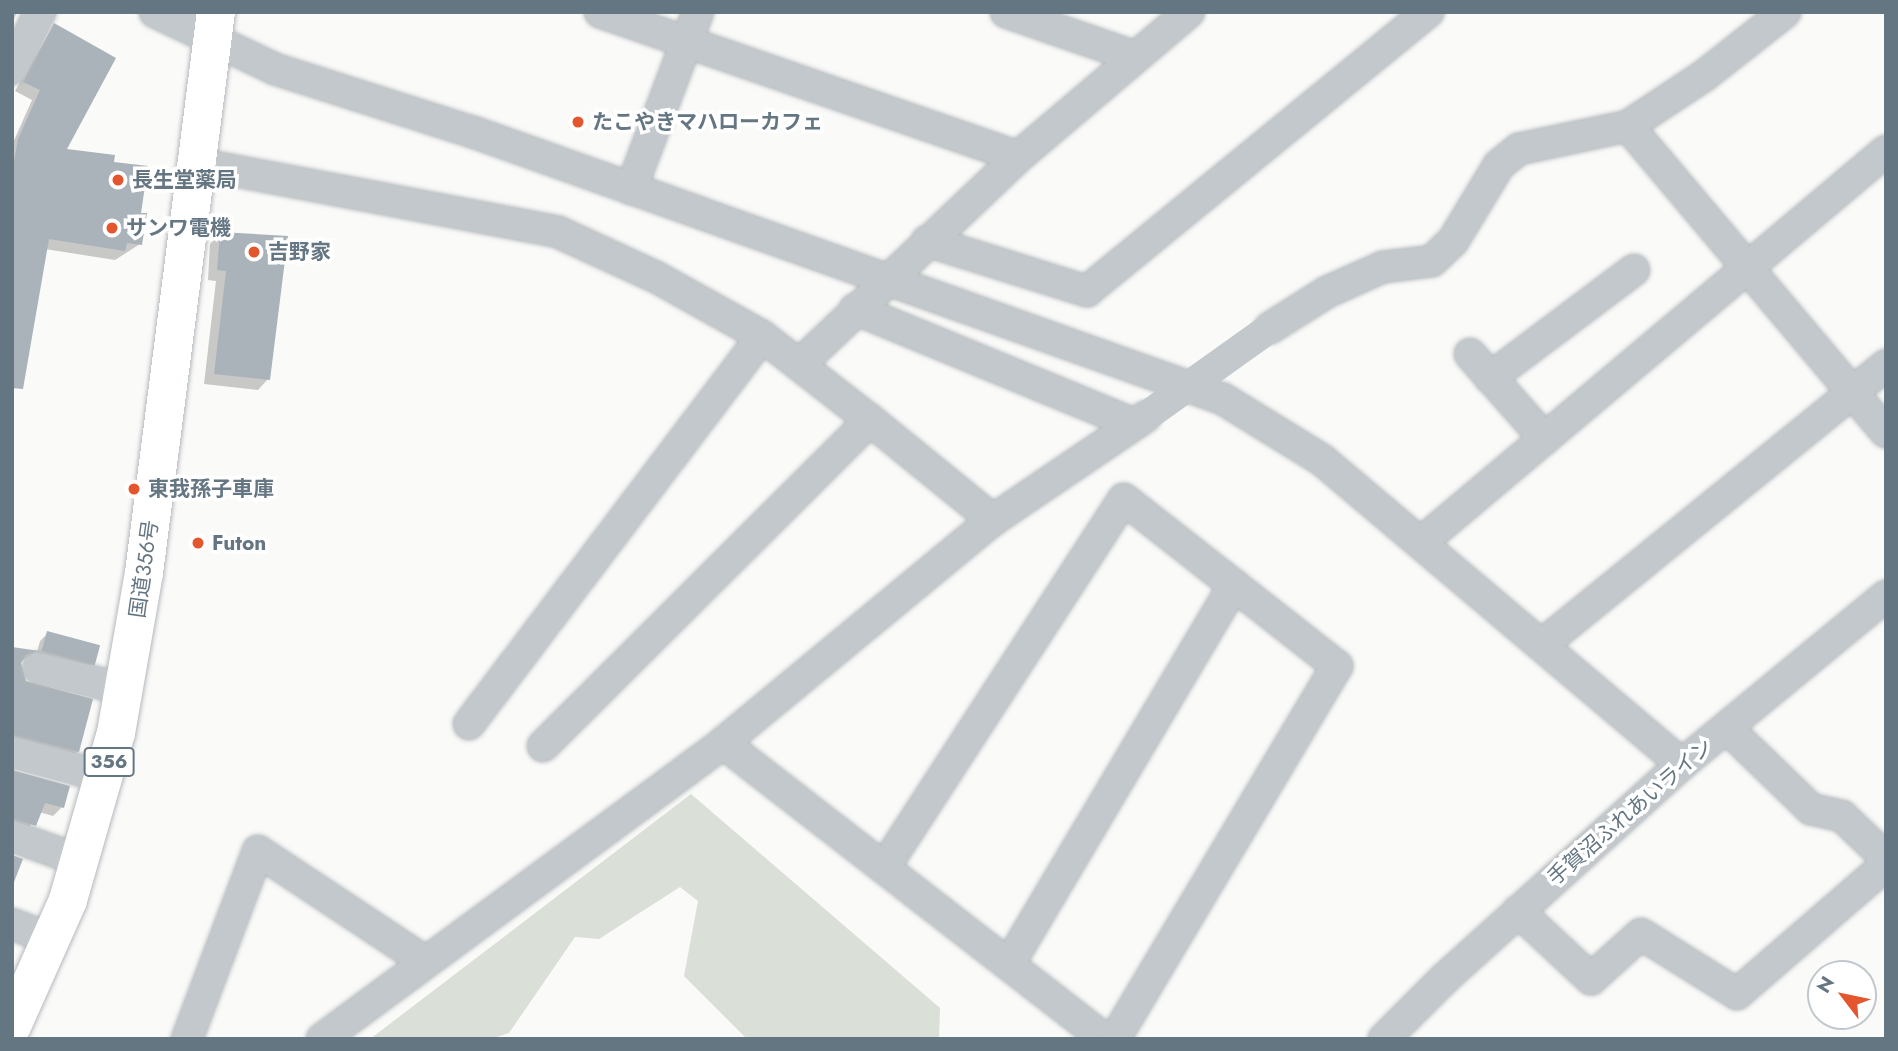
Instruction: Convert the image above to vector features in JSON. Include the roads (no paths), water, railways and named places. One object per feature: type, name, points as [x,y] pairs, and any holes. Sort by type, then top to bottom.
[{"type":"highway","name":"国道356号","points":[[12,1026],[53,940],[81,861],[105,777],[124,689],[199,164],[214,26]]},
{"type":"street","points":[[12,69],[40,12]]},
{"type":"street","points":[[155,12],[214,26],[275,69],[631,190],[1223,399],[1322,460],[1423,541],[1682,764]]},
{"type":"street","points":[[600,12],[1018,157]]},
{"type":"street","points":[[631,190],[698,12]]},
{"type":"street","points":[[1006,12],[1133,55]]},
{"type":"street","points":[[800,364],[886,279],[1018,157],[1133,55],[1189,12]]},
{"type":"street","points":[[927,241],[1087,291],[1428,12]]},
{"type":"street","points":[[322,1039],[723,743],[993,520],[1270,328],[1327,292],[1382,267],[1432,261],[1453,241],[1499,165],[1519,149],[1628,126],[1705,75],[1785,12]]},
{"type":"street","points":[[1628,126],[1886,432]]},
{"type":"street","points":[[1423,541],[1886,151]]},
{"type":"street","points":[[199,164],[558,232],[656,277],[762,336],[993,520]]},
{"type":"street","points":[[1490,378],[1634,270]]},
{"type":"street","points":[[855,309],[1140,420]]},
{"type":"street","points":[[469,724],[762,336]]},
{"type":"street","points":[[1470,354],[1545,439]]},
{"type":"street","points":[[1543,644],[1886,365]]},
{"type":"street","points":[[543,746],[870,420]]},
{"type":"street","points":[[884,868],[1124,499],[1337,666],[1115,1039]]},
{"type":"street","points":[[1009,964],[1234,585]]},
{"type":"street","name":"手賀沼ふれあいライン","points":[[1384,1039],[1518,911],[1682,764],[1886,596]]},
{"type":"street","points":[[38,668],[124,689]]},
{"type":"street","points":[[1727,728],[1811,809],[1842,816],[1886,858]]},
{"type":"street","points":[[723,743],[1105,1039]]},
{"type":"street","points":[[12,752],[105,777]]},
{"type":"street","points":[[12,836],[81,861]]},
{"type":"street","points":[[187,1039],[258,851],[426,962]]},
{"type":"street","points":[[1518,911],[1591,979],[1641,934],[1737,994],[1886,865]]},
{"type":"street","points":[[12,924],[53,940]]},
{"type":"place","name":"たこやきマハローカフェ","points":[[578,122]]},
{"type":"place","name":"長生堂薬局","points":[[118,180]]},
{"type":"place","name":"サンワ電機","points":[[112,228]]},
{"type":"place","name":"吉野家","points":[[254,252]]},
{"type":"place","name":"東我孫子車庫","points":[[134,489]]},
{"type":"place","name":"Futon","points":[[198,543]]}]
